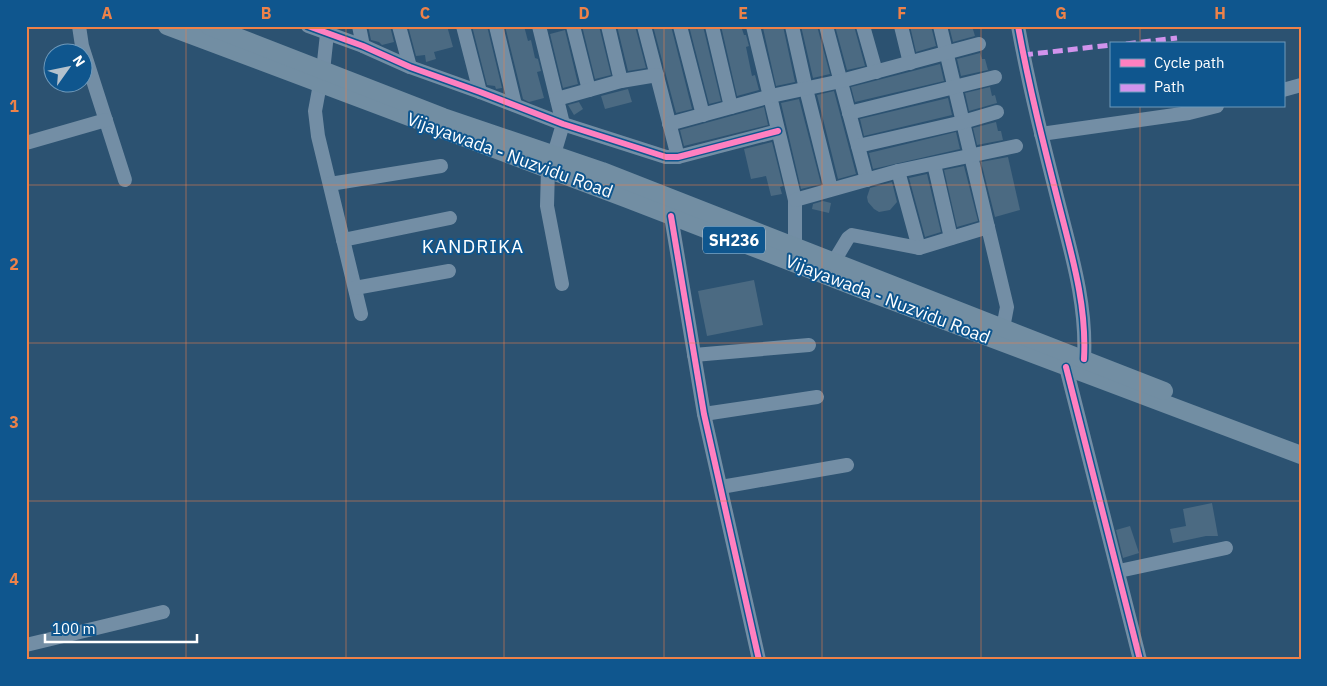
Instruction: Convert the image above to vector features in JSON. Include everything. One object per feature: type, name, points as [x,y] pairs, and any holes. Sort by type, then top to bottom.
[{"type":"main road","name":"Vijayawada - Nuzvidu Road","points":[[167,26],[322,71]]},
{"type":"main road","name":"Vijayawada - Nuzvidu Road","points":[[209,26],[443,118],[552,157],[602,171],[795,241],[1004,328],[1301,445]]},
{"type":"main road","name":"Vijayawada - Nuzvidu Road","points":[[552,157],[671,216],[1301,455]]},
{"type":"street","points":[[79,26],[82,46],[126,180]]},
{"type":"street","points":[[308,26],[363,46],[410,67],[515,105],[562,128],[666,157],[678,158],[778,131]]},
{"type":"street","points":[[359,26],[363,46]]},
{"type":"street","points":[[399,26],[410,67]]},
{"type":"street","points":[[463,26],[480,92]]},
{"type":"street","points":[[496,26],[515,105]]},
{"type":"street","points":[[539,26],[557,99],[562,128],[552,157],[547,206],[562,284]]},
{"type":"street","points":[[573,26],[589,90]]},
{"type":"street","points":[[608,26],[621,81]]},
{"type":"street","points":[[644,26],[678,158]]},
{"type":"street","points":[[680,26],[702,114]]},
{"type":"street","points":[[712,26],[731,106]]},
{"type":"street","points":[[792,26],[831,189]]},
{"type":"street","points":[[826,26],[866,180]]},
{"type":"street","points":[[863,26],[876,72]]},
{"type":"street","points":[[901,26],[910,62]]},
{"type":"street","points":[[940,26],[1007,307],[1004,328]]},
{"type":"street","points":[[1018,26],[1026,74],[1076,270],[1086,335],[1084,359]]},
{"type":"street","points":[[757,27],[795,207],[795,241]]},
{"type":"street","points":[[326,34],[315,111],[318,136],[361,314]]},
{"type":"street","points":[[669,124],[731,106],[841,81],[946,53],[950,50],[978,44]]},
{"type":"street","points":[[557,99],[621,81],[657,75]]},
{"type":"street","points":[[849,113],[995,77]]},
{"type":"street","points":[[1284,90],[1301,85]]},
{"type":"street","points":[[1041,134],[1189,113],[1209,108]]},
{"type":"street","points":[[858,146],[963,122],[997,112]]},
{"type":"street","points":[[26,143],[106,120]]},
{"type":"street","points":[[795,207],[831,189],[898,171],[1016,146]]},
{"type":"street","points":[[934,164],[951,238]]},
{"type":"street","points":[[330,184],[441,166]]},
{"type":"street","points":[[898,171],[919,248]]},
{"type":"street","points":[[671,216],[704,414],[760,660]]},
{"type":"street","points":[[343,240],[450,218]]},
{"type":"street","points":[[836,259],[848,238],[852,236],[919,248],[951,238],[990,233]]},
{"type":"street","points":[[355,288],[449,270]]},
{"type":"street","points":[[694,355],[810,345]]},
{"type":"street","points":[[1066,367],[1140,660]]},
{"type":"street","points":[[704,414],[817,397]]},
{"type":"street","points":[[721,487],[847,465]]},
{"type":"street","points":[[1119,571],[1226,548]]},
{"type":"street","points":[[26,645],[163,612]]},
{"type":"building","points":[[368,26],[390,26],[394,42],[382,45],[371,40]]},
{"type":"building","points":[[408,26],[447,26],[453,47],[434,52],[436,59],[426,62],[425,55],[416,56]]},
{"type":"building","points":[[472,26],[487,26],[502,88],[496,89],[495,86],[487,85]]},
{"type":"building","points":[[505,26],[524,26],[528,41],[531,40],[535,58],[538,59],[541,71],[537,72],[544,98],[529,102],[523,99]]},
{"type":"building","points":[[582,26],[599,26],[611,75],[595,79]]},
{"type":"building","points":[[617,26],[635,26],[646,68],[628,71]]},
{"type":"building","points":[[653,26],[671,26],[692,109],[676,113]]},
{"type":"building","points":[[689,26],[703,26],[721,101],[709,104]]},
{"type":"building","points":[[721,26],[741,26],[749,46],[746,47],[752,76],[755,75],[759,90],[737,96]]},
{"type":"building","points":[[783,26],[795,82],[776,86],[763,28]]},
{"type":"building","points":[[801,26],[817,26],[830,74],[813,78]]},
{"type":"building","points":[[835,26],[854,26],[865,66],[847,70]]},
{"type":"building","points":[[910,26],[931,26],[936,46],[916,52]]},
{"type":"building","points":[[949,26],[972,26],[975,36],[953,42]]},
{"type":"building","points":[[565,30],[578,84],[563,88],[550,34]]},
{"type":"building","points":[[980,53],[982,59],[985,59],[988,70],[961,76],[957,59]]},
{"type":"building","points":[[940,64],[944,81],[855,102],[851,87]]},
{"type":"building","points":[[990,87],[992,96],[995,95],[997,103],[969,111],[965,93]]},
{"type":"building","points":[[628,89],[632,102],[605,109],[601,96]]},
{"type":"building","points":[[834,91],[856,174],[838,179],[817,95]]},
{"type":"building","points":[[948,98],[952,115],[864,136],[860,119]]},
{"type":"building","points":[[799,99],[821,184],[801,189],[781,103]]},
{"type":"building","points":[[579,102],[583,109],[574,115],[568,105]]},
{"type":"building","points":[[764,107],[768,125],[684,146],[680,130]]},
{"type":"building","points":[[996,122],[1003,140],[977,145],[973,128]]},
{"type":"building","points":[[956,132],[960,149],[873,169],[869,153]]},
{"type":"building","points":[[772,142],[783,186],[780,187],[782,194],[771,196],[766,176],[751,179],[744,149]]},
{"type":"building","points":[[1008,157],[1020,210],[995,217],[981,162]]},
{"type":"building","points":[[964,166],[978,221],[957,227],[944,170]]},
{"type":"building","points":[[927,174],[941,232],[925,237],[909,178]]},
{"type":"building","points":[[892,182],[897,202],[890,210],[879,212],[868,202],[867,197],[870,188]]},
{"type":"building","points":[[823,201],[831,203],[829,213],[812,209],[813,204]]},
{"type":"building","points":[[754,280],[763,325],[707,336],[698,291]]},
{"type":"building","points":[[1212,503],[1218,536],[1206,536],[1173,543],[1170,529],[1186,526],[1183,509]]},
{"type":"building","points":[[1130,526],[1139,553],[1123,558],[1116,530]]},
{"type":"marked path","points":[[1143,42],[1177,38]]},
{"type":"marked path","points":[[1023,55],[1110,45]]},
{"type":"cycle path","points":[[308,26],[363,46],[410,67],[563,124],[666,157],[678,157],[778,131]]},
{"type":"cycle path","points":[[1018,26],[1037,116],[1078,281],[1083,320],[1084,359]]},
{"type":"cycle path","points":[[671,216],[704,414],[759,660]]},
{"type":"cycle path","points":[[1066,367],[1140,660]]},
{"type":"district","name":"KANDRIKA","points":[[473,246]]}]
